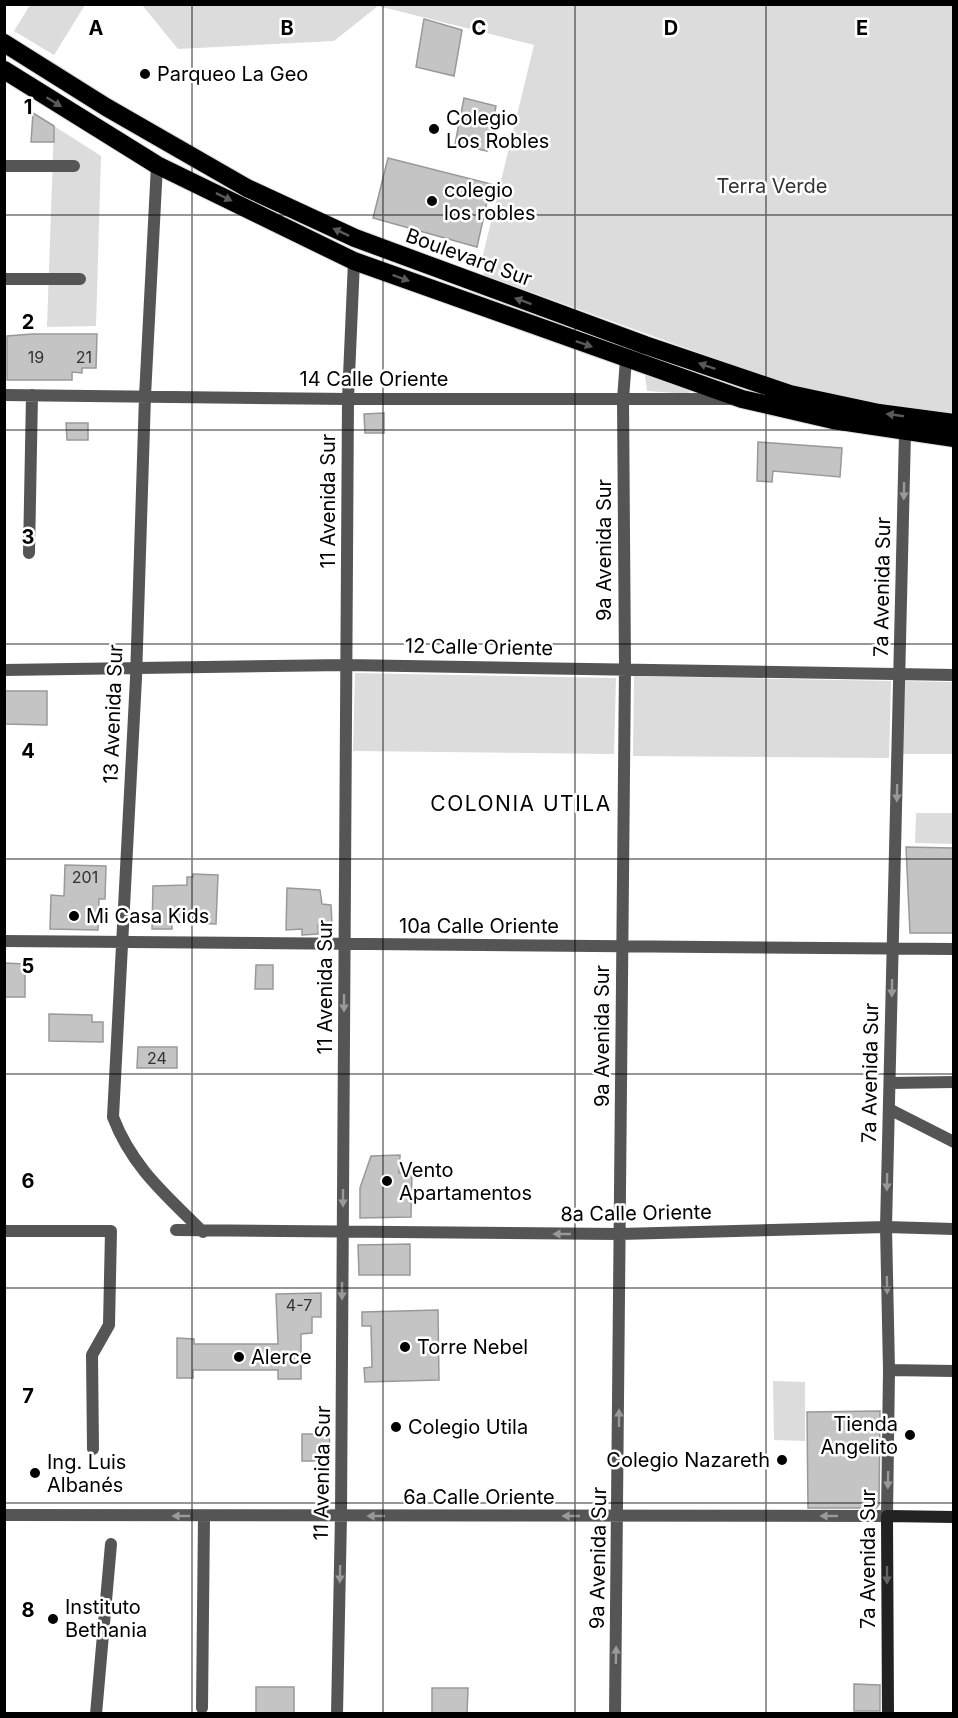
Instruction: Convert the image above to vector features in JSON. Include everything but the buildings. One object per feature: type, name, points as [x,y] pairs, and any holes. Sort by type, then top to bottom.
[{"type":"highway","name":"Boulevard Sur","points":[[4,43],[106,107],[247,188],[355,238],[612,333],[790,394],[879,413],[954,423]]},
{"type":"highway","points":[[4,70],[157,165],[354,261],[742,399],[833,420],[905,433],[954,438]]},
{"type":"street","name":"13 Avenida Sur","points":[[157,165],[145,396],[136,668],[113,1117],[123,1144],[147,1176],[203,1232]]},
{"type":"street","points":[[4,166],[74,166]]},
{"type":"street","name":"11 Avenida Sur","points":[[337,1713],[341,1516],[348,399],[354,261]]},
{"type":"street","points":[[4,279],[80,279]]},
{"type":"street","name":"9a Avenida Sur","points":[[615,1713],[625,704],[623,399],[626,359]]},
{"type":"street","name":"14 Calle Oriente","points":[[4,395],[348,399],[742,399]]},
{"type":"street","points":[[29,553],[32,395]]},
{"type":"street","name":"7a Avenida Sur","points":[[888,1713],[889,1370],[886,1227],[905,433]]},
{"type":"street","name":"12 Calle Oriente","points":[[4,670],[346,665],[954,675]]},
{"type":"street","name":"10a Calle Oriente","points":[[4,941],[954,950]]},
{"type":"street","points":[[890,1083],[954,1082]]},
{"type":"street","points":[[889,1109],[954,1142]]},
{"type":"street","name":"8a Calle Oriente","points":[[176,1230],[620,1234],[886,1227],[954,1229]]},
{"type":"street","points":[[4,1231],[111,1231],[109,1326],[92,1356],[93,1449]]},
{"type":"street","points":[[889,1370],[954,1371]]},
{"type":"street","name":"6a Calle Oriente","points":[[4,1515],[954,1516]]},
{"type":"street","points":[[202,1708],[204,1516]]},
{"type":"street","points":[[96,1713],[111,1544]]},
{"type":"green space","points":[[30,5],[85,5],[54,55],[14,31]]},
{"type":"green space","name":"Terra Verde","points":[[142,5],[953,5],[953,420],[791,386],[484,275],[481,263],[534,45],[378,6],[334,41],[178,49]]},
{"type":"green space","points":[[54,126],[101,156],[96,326],[47,327]]},
{"type":"green space","points":[[644,369],[690,387],[689,394],[647,391]]},
{"type":"green space","points":[[355,673],[616,678],[614,754],[353,751]]},
{"type":"green space","points":[[634,676],[891,681],[889,758],[633,756]]},
{"type":"green space","points":[[903,681],[953,682],[953,754],[902,754]]},
{"type":"green space","points":[[916,813],[953,813],[953,844],[915,843]]},
{"type":"green space","points":[[773,1381],[805,1382],[805,1441],[774,1440]]},
{"type":"place","name":"Parqueo La Geo","points":[[145,74]]},
{"type":"place","name":"Colegio Los Robles","points":[[434,129]]},
{"type":"place","name":"colegio los robles","points":[[432,201]]},
{"type":"place","name":"Mi Casa Kids","points":[[74,916]]},
{"type":"place","name":"Vento Apartamentos","points":[[387,1181]]},
{"type":"place","name":"Torre Nebel","points":[[405,1347]]},
{"type":"place","name":"Alerce","points":[[239,1357]]},
{"type":"place","name":"Colegio Utila","points":[[396,1427]]},
{"type":"place","name":"Tienda Angelito","points":[[910,1435]]},
{"type":"place","name":"Colegio Nazareth","points":[[782,1460]]},
{"type":"place","name":"Ing. Luis Albanés","points":[[35,1473]]},
{"type":"place","name":"Instituto Bethania","points":[[53,1619]]},
{"type":"district","name":"COLONIA UTILA","points":[[521,803]]}]
